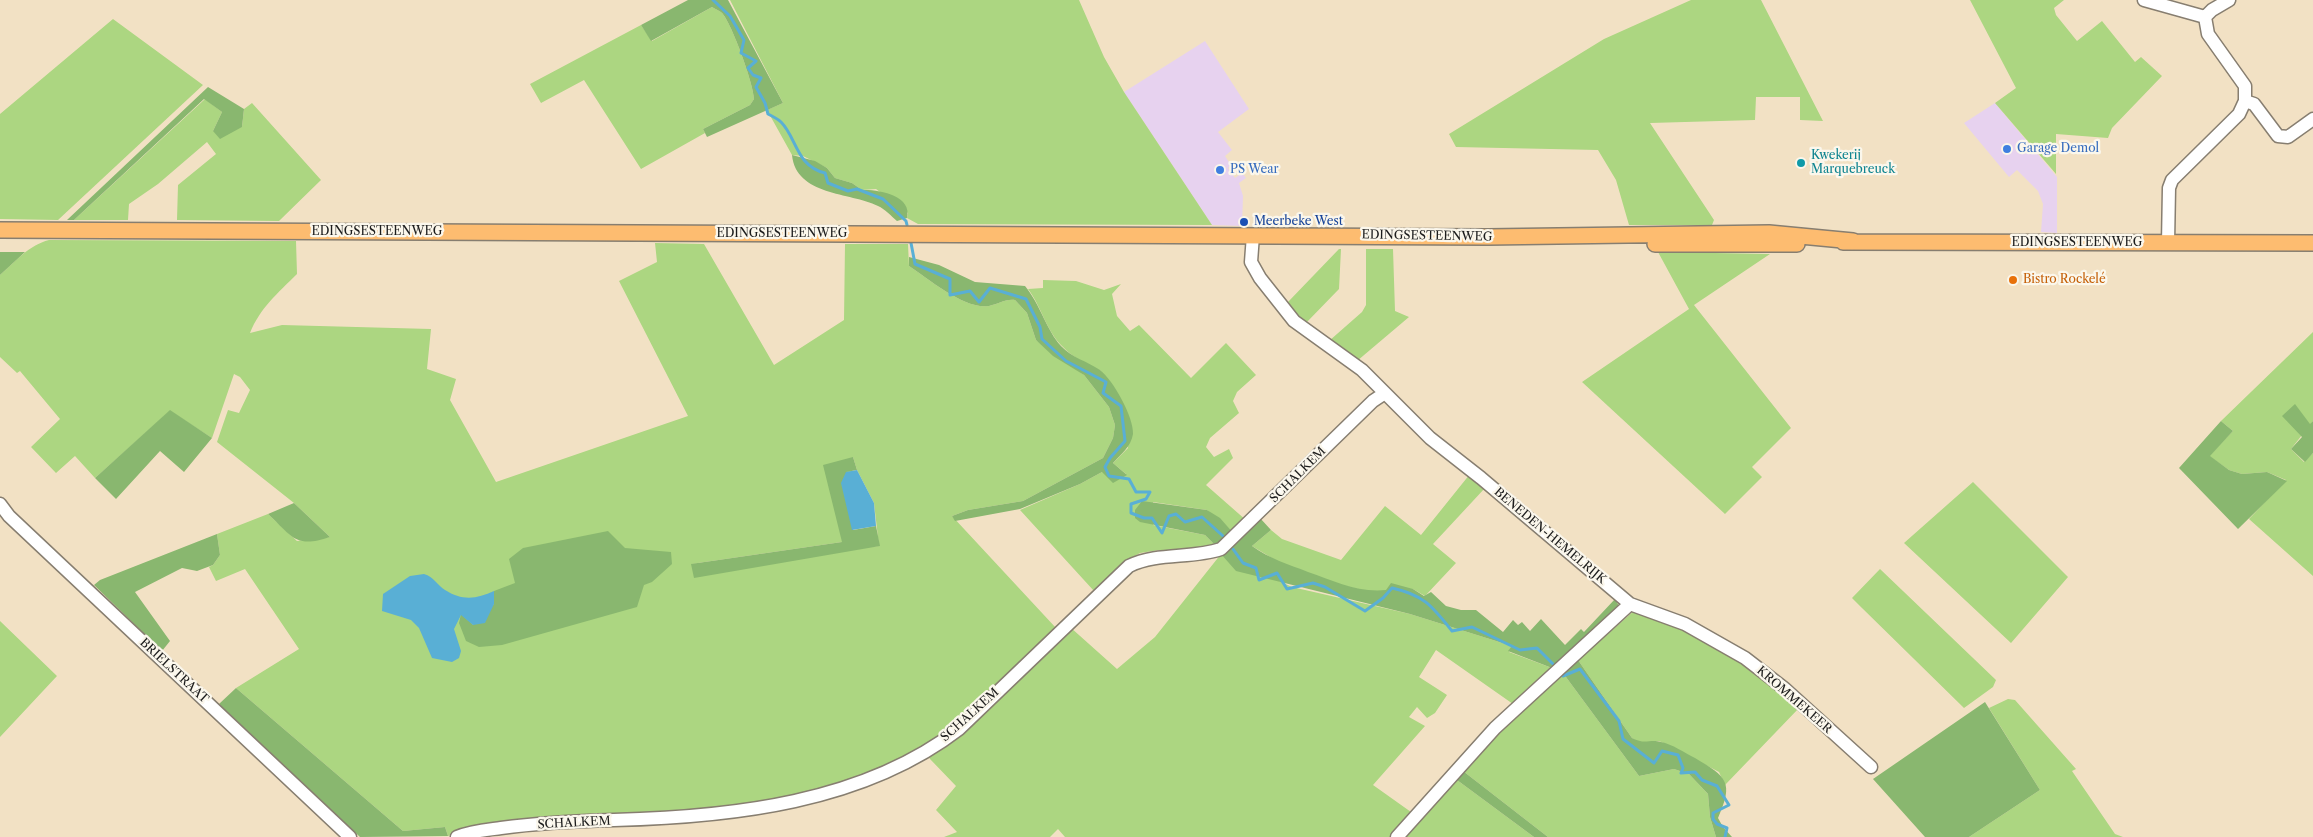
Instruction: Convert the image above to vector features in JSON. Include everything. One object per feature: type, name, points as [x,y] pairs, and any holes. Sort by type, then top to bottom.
[{"type":"main road","name":"EDINGSESTEENWEG","points":[[0,230],[1564,236],[1769,233],[1853,241],[2309,244]]},
{"type":"street","points":[[2144,0],[2205,18]]},
{"type":"street","points":[[2205,18],[2212,10],[2229,0]]},
{"type":"street","points":[[2168,243],[2169,188],[2172,180],[2239,114],[2245,101],[2246,86],[2208,34],[2205,18]]},
{"type":"street","points":[[2245,101],[2254,104],[2278,136],[2288,137],[2313,119]]},
{"type":"street","name":"BENEDEN-HEMELRIJK","points":[[1253,235],[1252,262],[1260,278],[1294,321],[1362,370],[1430,438],[1474,472],[1630,604]]},
{"type":"street","name":"SCHALKEM","points":[[456,837],[467,833],[517,826],[700,816],[740,810],[801,800],[830,792],[898,767],[940,743],[958,729],[1129,566],[1148,559],[1206,554],[1221,549],[1372,401],[1385,394]]},
{"type":"street","name":"BRIELSTRAAT","points":[[0,504],[8,516],[350,837]]},
{"type":"street","points":[[1397,837],[1495,728],[1630,604]]},
{"type":"street","name":"KROMMEKEER","points":[[1630,604],[1685,624],[1745,658],[1785,689],[1870,767]]},
{"type":"shaded area","points":[[1205,41],[1249,109],[1218,132],[1232,150],[1225,156],[1231,165],[1228,168],[1235,178],[1242,173],[1246,178],[1239,183],[1243,196],[1242,226],[1212,225],[1124,92]]},
{"type":"shaded area","points":[[1995,103],[2057,177],[2057,233],[2041,232],[2043,204],[2038,191],[2017,170],[2009,177],[1964,123]]},
{"type":"green space","points":[[688,0],[728,0],[783,103],[707,137],[703,129],[750,105],[754,99],[747,69],[737,41],[722,13],[712,7],[651,41],[641,25]]},
{"type":"green space","points":[[730,0],[1079,0],[1104,57],[1124,92],[1212,225],[918,224],[907,218],[908,213],[876,189],[862,190],[852,183],[835,178],[827,168],[803,156],[792,155],[767,110],[783,103]]},
{"type":"green space","points":[[1691,0],[1761,0],[1823,121],[1800,120],[1800,97],[1756,97],[1755,120],[1650,123],[1714,220],[1712,225],[1629,225],[1616,180],[1598,150],[1456,147],[1449,134],[1604,39]]},
{"type":"green space","points":[[1970,0],[2064,0],[2054,8],[2056,15],[2077,41],[2102,21],[2135,62],[2141,57],[2162,76],[2112,128],[2108,138],[2056,134],[2056,174],[1995,103],[2016,88]]},
{"type":"green space","points":[[712,7],[722,13],[737,41],[747,69],[754,99],[750,105],[703,129],[705,133],[641,169],[584,80],[541,103],[530,84],[641,25],[652,41]]},
{"type":"green space","points":[[113,19],[203,85],[58,220],[0,219],[0,114]]},
{"type":"green space","points":[[208,87],[244,109],[242,127],[220,139],[213,131],[222,112],[204,99],[74,220],[67,220]]},
{"type":"green space","points":[[205,99],[222,112],[213,131],[242,127],[244,109],[252,103],[321,180],[279,221],[177,220],[178,185],[216,154],[207,142],[158,184],[129,204],[128,220],[74,220]]},
{"type":"green space","points":[[792,155],[815,161],[827,168],[835,178],[852,183],[862,190],[884,192],[892,195],[905,204],[907,218],[897,221],[878,206],[826,191],[814,185],[803,178],[796,168]]},
{"type":"green space","points":[[49,240],[296,241],[297,274],[264,308],[250,333],[282,325],[431,329],[427,369],[456,379],[450,400],[496,482],[688,416],[619,281],[657,262],[655,243],[704,244],[774,365],[844,320],[845,244],[908,244],[909,266],[958,299],[979,306],[989,306],[1015,300],[1027,313],[1036,340],[1084,375],[1109,407],[1115,425],[1113,438],[1103,458],[1023,501],[968,510],[952,516],[1056,628],[969,715],[929,744],[900,759],[838,783],[774,799],[709,808],[580,817],[491,826],[448,836],[445,827],[403,831],[236,688],[299,649],[245,569],[216,581],[209,567],[213,565],[220,555],[217,534],[268,514],[297,541],[330,537],[294,503],[217,442],[228,410],[239,413],[250,390],[240,377],[234,374],[212,438],[170,411],[95,478],[75,456],[56,473],[31,447],[60,419],[20,371],[17,373],[0,357],[0,275],[23,254],[42,242]],"holes":[[[853,457],[857,470],[874,503],[879,546],[691,564],[842,542]]]},
{"type":"green space","points":[[1341,249],[1339,289],[1306,323],[1287,303]]},
{"type":"green space","points":[[1366,249],[1393,249],[1395,311],[1409,317],[1357,361],[1329,341],[1362,312],[1366,305]]},
{"type":"green space","points":[[0,252],[25,252],[0,275]]},
{"type":"green space","points":[[1658,252],[1770,254],[1694,305],[1791,428],[1752,467],[1762,477],[1725,514],[1582,382],[1689,309]]},
{"type":"green space","points":[[909,257],[939,265],[975,282],[1025,286],[1061,346],[1070,354],[1100,370],[1111,382],[1122,399],[1130,418],[1133,434],[1128,447],[1113,463],[1127,475],[1113,483],[1102,472],[1080,484],[1020,509],[955,521],[952,516],[968,510],[1023,501],[1103,458],[1113,438],[1115,425],[1109,407],[1084,375],[1053,356],[1036,340],[1027,313],[1015,300],[989,306],[979,306],[958,299],[909,266]]},
{"type":"green space","points":[[1043,280],[1076,281],[1104,290],[1121,284],[1112,294],[1117,316],[1130,331],[1139,325],[1191,378],[1226,343],[1256,375],[1237,392],[1233,401],[1239,413],[1210,438],[1206,447],[1214,457],[1229,449],[1233,458],[1206,485],[1247,521],[1234,534],[1207,510],[1153,502],[1153,525],[1205,535],[1215,545],[1189,550],[1159,550],[1140,553],[1122,563],[1094,591],[1020,510],[1080,484],[1102,472],[1126,474],[1113,463],[1128,448],[1101,371],[1071,354],[1052,334],[1028,289],[1043,288]]},
{"type":"green space","points":[[2313,332],[2313,421],[2291,449],[2304,462],[2313,453],[2313,576],[2249,519],[2286,480],[2267,472],[2242,474],[2229,470],[2209,456],[2233,431],[2221,421]]},
{"type":"green space","points":[[2295,404],[2310,424],[2313,421],[2313,453],[2305,462],[2291,449],[2302,437],[2282,416]]},
{"type":"green space","points":[[170,410],[212,438],[184,472],[160,451],[116,499],[95,478]]},
{"type":"green space","points":[[2221,421],[2233,431],[2210,456],[2229,470],[2242,474],[2267,472],[2287,481],[2238,529],[2179,468]]},
{"type":"green space","points":[[853,457],[857,470],[846,472],[853,530],[876,526],[880,546],[694,578],[691,564],[842,542],[823,465]]},
{"type":"green space","points":[[1470,474],[1485,488],[1433,544],[1456,563],[1425,596],[1413,589],[1372,592],[1340,585],[1280,563],[1252,546],[1271,530],[1282,539],[1341,560],[1385,506],[1421,535]]},
{"type":"green space","points":[[1973,482],[2068,577],[2011,643],[1904,543]]},
{"type":"green space","points":[[1142,501],[1207,510],[1220,518],[1234,534],[1215,545],[1205,535],[1140,522],[1135,518],[1135,510]]},
{"type":"green space","points":[[294,503],[330,537],[309,542],[301,541],[289,534],[268,514]]},
{"type":"green space","points":[[1260,518],[1271,530],[1252,546],[1272,558],[1346,586],[1366,590],[1386,590],[1391,583],[1413,589],[1424,596],[1431,592],[1446,606],[1461,610],[1476,610],[1503,632],[1513,620],[1518,625],[1522,622],[1530,631],[1541,619],[1565,645],[1581,629],[1584,632],[1615,599],[1619,606],[1552,668],[1508,651],[1512,646],[1410,614],[1236,571],[1221,554]]},
{"type":"green space","points":[[608,531],[625,548],[671,552],[672,564],[652,582],[644,585],[637,607],[502,645],[479,647],[466,641],[459,623],[461,614],[473,625],[494,604],[494,591],[515,583],[509,559],[523,548]]},
{"type":"green space","points":[[217,534],[220,555],[213,565],[197,571],[182,568],[135,592],[170,641],[162,651],[94,585],[100,580]]},
{"type":"green space","points":[[1221,554],[1292,587],[1410,614],[1512,646],[1509,652],[1552,668],[1513,704],[1436,650],[1419,677],[1447,695],[1435,713],[1427,718],[1417,707],[1409,717],[1425,726],[1373,785],[1411,812],[1391,837],[1065,837],[1058,829],[1050,837],[944,837],[957,832],[936,810],[956,786],[927,754],[1070,627],[1117,669],[1155,637]]},
{"type":"green space","points":[[1880,569],[1996,680],[1993,687],[1964,708],[1852,598]]},
{"type":"green space","points":[[1635,610],[1676,624],[1757,671],[1800,707],[1725,785],[1719,772],[1668,745],[1659,741],[1640,743],[1632,738],[1578,660]]},
{"type":"green space","points":[[0,621],[57,676],[0,737]]},
{"type":"green space","points":[[1578,660],[1632,738],[1640,741],[1657,741],[1670,745],[1683,751],[1721,776],[1726,788],[1726,796],[1718,818],[1732,837],[1716,837],[1710,817],[1708,794],[1689,774],[1674,769],[1639,776],[1563,673]]},
{"type":"green space","points":[[1563,673],[1639,776],[1674,769],[1689,774],[1708,794],[1710,817],[1716,837],[1548,837],[1463,771],[1496,735]]},
{"type":"green space","points":[[236,688],[403,831],[445,827],[448,836],[360,837],[219,704]]},
{"type":"green space","points":[[2008,699],[2015,700],[2076,769],[2072,771],[2115,834],[2123,837],[1969,837],[2040,790],[1989,708]]},
{"type":"green space","points":[[1985,702],[2040,790],[1969,837],[1925,837],[1873,779]]},
{"type":"green space","points":[[1463,771],[1548,837],[1534,837],[1457,780]]},
{"type":"green space","points":[[1457,780],[1534,837],[1402,837]]},
{"type":"water","points":[[857,470],[874,503],[876,526],[852,530],[841,483],[846,472]]},
{"type":"water","points":[[424,574],[451,594],[457,596],[470,598],[494,591],[494,604],[485,623],[473,625],[461,615],[454,629],[461,651],[459,658],[452,662],[432,658],[419,628],[411,620],[382,611],[383,594],[410,576]]},
{"type":"waterway","points":[[713,0],[730,16],[744,40],[741,53],[756,61],[748,68],[753,75],[761,78],[756,87],[765,103],[768,114],[780,121],[786,128],[798,151],[808,164],[825,173],[828,183],[848,191],[857,189],[883,199],[906,221],[907,225]]},
{"type":"waterway","points":[[911,243],[915,264],[950,279],[950,295],[970,291],[979,302],[990,288],[1026,299],[1040,327],[1042,339],[1066,361],[1106,382],[1103,393],[1121,406],[1125,441],[1110,458],[1105,467],[1109,476],[1129,479],[1136,492],[1150,492],[1146,499],[1131,504],[1131,513],[1144,518],[1152,518],[1162,533],[1169,516],[1176,514],[1185,522],[1202,517],[1223,536]]},
{"type":"waterway","points":[[1233,549],[1243,563],[1256,568],[1259,580],[1277,573],[1287,589],[1313,583],[1325,587],[1365,611],[1383,598],[1392,588],[1403,591],[1420,598],[1433,608],[1452,631],[1472,627],[1520,650],[1537,648],[1553,664]]},
{"type":"waterway","points":[[1563,676],[1580,669],[1619,721],[1623,739],[1654,763],[1662,751],[1678,755],[1683,768],[1681,773],[1695,772],[1702,780],[1717,786],[1729,805],[1713,813],[1713,819],[1717,824],[1727,828],[1725,837]]},
{"type":"place","name":"Garage Demol","points":[[2007,149]]},
{"type":"place","name":"Kwekerij Marquebreuck","points":[[1801,163]]},
{"type":"place","name":"PS Wear","points":[[1220,170]]},
{"type":"place","name":"Meerbeke West","points":[[1244,222]]},
{"type":"place","name":"Bistro Rockelé","points":[[2013,280]]}]
